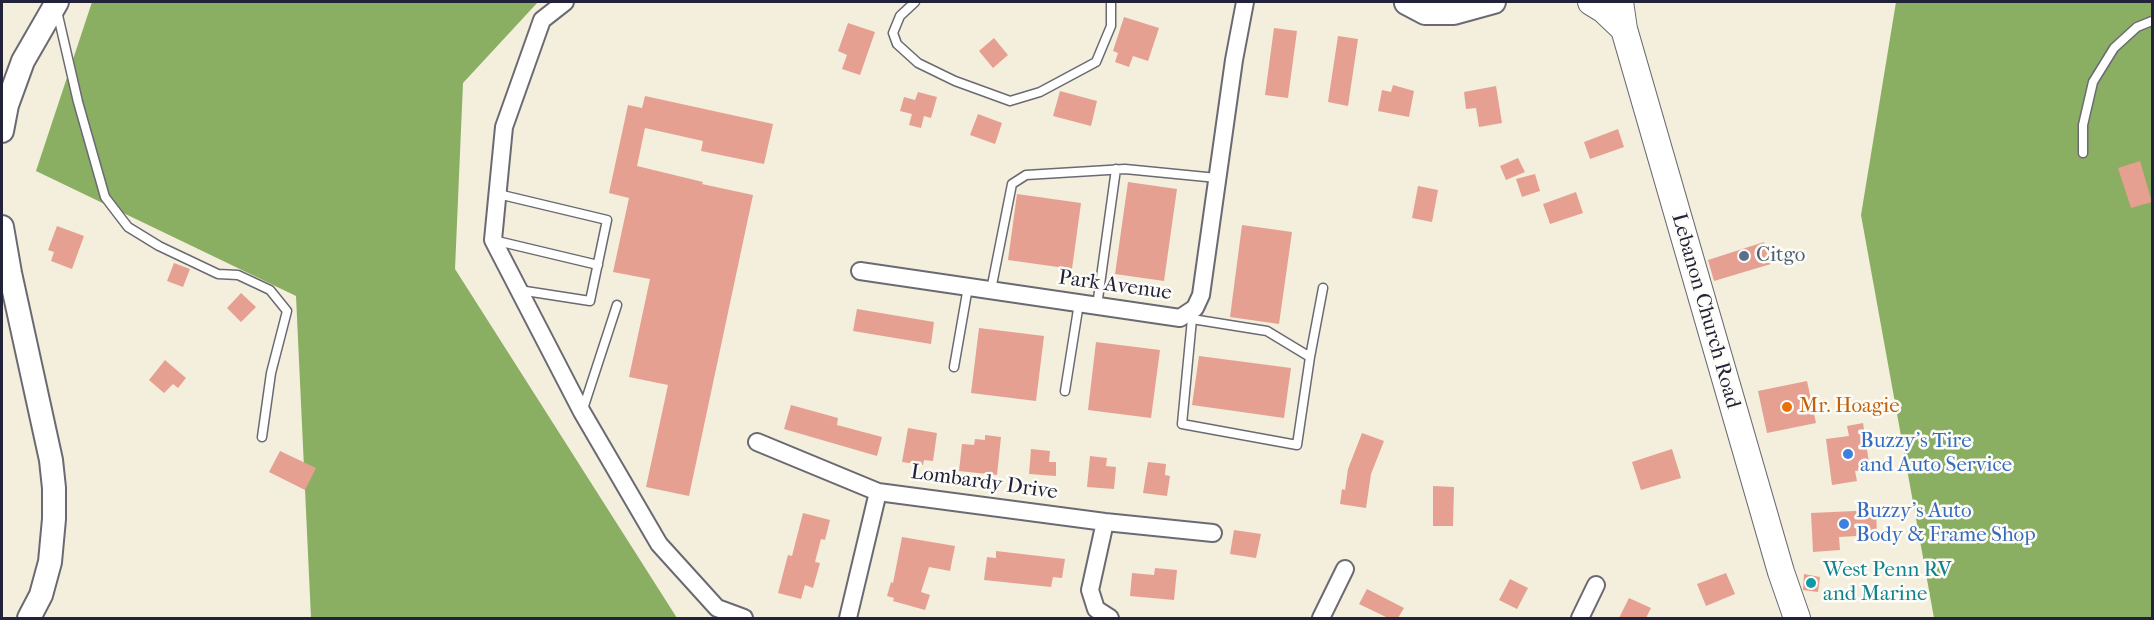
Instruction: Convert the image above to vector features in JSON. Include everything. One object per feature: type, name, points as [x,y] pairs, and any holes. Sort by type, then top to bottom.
[{"type":"main road","points":[[1400,2],[1431,2]]},
{"type":"main road","points":[[1400,2],[1425,13],[1454,13],[1494,2]]},
{"type":"main road","points":[[1591,2],[1605,10],[1624,28]]},
{"type":"main road","name":"Lebanon Church Road","points":[[1620,2],[1624,28],[1781,572],[1797,618]]},
{"type":"main road","points":[[2,131],[7,105],[22,62],[56,3]]},
{"type":"main road","points":[[2,227],[5,271],[51,460],[54,488],[50,562],[41,595],[29,618]]},
{"type":"street","points":[[565,2],[542,20],[504,127],[493,240],[582,412],[659,544],[717,608],[744,618]]},
{"type":"street","name":"Park Avenue","points":[[860,271],[1180,318],[1194,314],[1201,295],[1234,60],[1245,2]]},
{"type":"street","name":"Lombardy Drive","points":[[757,442],[878,492],[1105,522],[1214,533]]},
{"type":"street","points":[[848,618],[878,492]]},
{"type":"street","points":[[1105,522],[1090,590],[1096,609],[1110,618]]},
{"type":"street","points":[[1321,618],[1345,569]]},
{"type":"street","points":[[1580,618],[1596,585]]},
{"type":"lane","points":[[915,2],[900,16],[893,33],[897,44],[918,63],[955,81],[1010,101],[1040,92],[1096,62],[1111,26],[1111,2]]},
{"type":"lane","points":[[56,3],[78,102],[105,197],[128,227],[143,237],[202,267],[218,273],[238,275],[270,290],[287,311],[271,373],[262,437]]},
{"type":"lane","points":[[2084,153],[2082,125],[2092,82],[2114,48],[2137,27],[2152,21]]},
{"type":"lane","points":[[1097,306],[1116,169]]},
{"type":"lane","points":[[991,290],[1012,184],[1026,175],[1116,169],[1217,178]]},
{"type":"lane","points":[[498,194],[607,220],[590,301],[519,290]]},
{"type":"lane","points":[[493,240],[598,264]]},
{"type":"lane","points":[[954,367],[968,287]]},
{"type":"lane","points":[[1310,357],[1267,331],[1194,314],[1182,424],[1297,445],[1323,288]]},
{"type":"lane","points":[[1065,391],[1079,303]]},
{"type":"lane","points":[[582,412],[617,305]]},
{"type":"green space","points":[[92,2],[538,2],[463,83],[455,269],[677,618],[311,618],[296,296],[36,171]]},
{"type":"green space","points":[[1896,2],[2152,2],[2152,618],[1934,618],[1861,215]]},
{"type":"building","points":[[1124,17],[1159,28],[1148,61],[1133,56],[1129,67],[1115,62],[1118,53],[1113,51]]},
{"type":"building","points":[[848,23],[875,32],[860,75],[842,69],[847,55],[838,51]]},
{"type":"building","points":[[1274,28],[1297,31],[1288,98],[1265,95]]},
{"type":"building","points":[[1338,36],[1358,39],[1348,106],[1328,102]]},
{"type":"building","points":[[994,38],[1008,55],[993,68],[979,51]]},
{"type":"building","points":[[1393,85],[1414,91],[1409,117],[1378,111],[1382,90],[1391,92]]},
{"type":"building","points":[[1496,86],[1502,123],[1479,127],[1476,108],[1466,109],[1464,92]]},
{"type":"building","points":[[1060,91],[1097,101],[1091,126],[1053,116]]},
{"type":"building","points":[[918,92],[937,97],[931,118],[924,116],[921,128],[909,125],[912,114],[900,111],[904,97],[915,100]]},
{"type":"building","points":[[645,96],[773,124],[764,164],[701,151],[703,141],[645,128],[637,166],[753,195],[689,496],[646,487],[668,385],[629,377],[650,279],[613,272],[629,198],[609,193],[628,105],[642,108]]},
{"type":"building","points":[[978,114],[1002,123],[995,144],[970,135]]},
{"type":"building","points":[[1618,129],[1624,147],[1590,159],[1584,142]]},
{"type":"building","points":[[1518,158],[1525,172],[1506,180],[1500,166]]},
{"type":"building","points":[[2140,161],[2152,202],[2131,208],[2118,168]]},
{"type":"building","points":[[1535,174],[1540,191],[1522,197],[1516,179]]},
{"type":"building","points":[[1128,182],[1177,189],[1164,281],[1115,274]]},
{"type":"building","points":[[1418,186],[1438,190],[1432,222],[1412,218]]},
{"type":"building","points":[[1576,192],[1583,213],[1550,224],[1543,204]]},
{"type":"building","points":[[1017,194],[1081,203],[1072,269],[1008,260]]},
{"type":"building","points":[[1242,225],[1292,232],[1279,324],[1230,317]]},
{"type":"building","points":[[57,226],[84,236],[72,269],[51,261],[54,252],[48,250]]},
{"type":"building","name":"Citgo","points":[[1764,242],[1771,264],[1714,281],[1708,260]]},
{"type":"building","points":[[174,263],[190,269],[183,287],[167,281]]},
{"type":"building","points":[[241,293],[256,307],[241,322],[227,308]]},
{"type":"building","points":[[857,309],[934,322],[931,344],[853,331]]},
{"type":"building","points":[[979,328],[1044,336],[1036,401],[971,393]]},
{"type":"building","points":[[1096,342],[1160,350],[1151,418],[1088,410]]},
{"type":"building","points":[[1199,356],[1291,368],[1284,418],[1192,405]]},
{"type":"building","points":[[165,360],[186,378],[178,388],[173,384],[164,393],[149,380]]},
{"type":"building","name":"Mr. Hoagie","points":[[1807,381],[1816,423],[1767,433],[1758,391]]},
{"type":"building","points":[[791,405],[838,418],[837,425],[882,437],[877,456],[784,429]]},
{"type":"building","name":"Buzzy's Tire and Auto Service","points":[[1863,423],[1870,469],[1855,471],[1857,481],[1832,485],[1826,439],[1849,436],[1847,426]]},
{"type":"building","points":[[908,428],[937,433],[933,461],[924,460],[923,465],[902,462]]},
{"type":"building","points":[[1362,433],[1384,441],[1371,474],[1366,508],[1340,504],[1348,469]]},
{"type":"building","points":[[985,435],[1001,437],[997,475],[959,471],[962,444],[974,445],[975,439],[985,440]]},
{"type":"building","points":[[1031,449],[1050,451],[1049,462],[1056,462],[1056,476],[1029,474]]},
{"type":"building","points":[[1672,449],[1681,478],[1641,490],[1632,462]]},
{"type":"building","points":[[280,451],[316,468],[305,490],[269,472]]},
{"type":"building","points":[[1090,456],[1107,458],[1106,466],[1116,467],[1114,489],[1087,487]]},
{"type":"building","points":[[1148,462],[1166,464],[1165,475],[1170,476],[1167,496],[1143,493]]},
{"type":"building","points":[[1433,486],[1454,487],[1453,526],[1433,526]]},
{"type":"building","name":"Buzzy's Auto Body & Frame Shop","points":[[1876,510],[1877,535],[1839,537],[1840,550],[1813,552],[1811,513]]},
{"type":"building","points":[[803,513],[830,520],[825,540],[821,539],[815,562],[820,563],[813,588],[805,585],[801,599],[778,593],[788,555],[792,556]]},
{"type":"building","points":[[1234,530],[1261,534],[1256,558],[1230,554]]},
{"type":"building","points":[[902,537],[955,546],[950,571],[929,567],[921,592],[930,595],[925,610],[893,601],[894,598],[887,596],[891,582],[893,583]]},
{"type":"building","points":[[996,551],[1065,559],[1062,578],[1053,577],[1051,587],[984,580],[987,557],[996,558]]},
{"type":"building","points":[[1155,568],[1177,570],[1174,600],[1130,596],[1132,573],[1154,575]]},
{"type":"building","points":[[1726,573],[1735,594],[1706,606],[1697,584]]},
{"type":"building","name":"West Penn RV and Marine","points":[[1804,574],[1820,577],[1818,592],[1803,590]]},
{"type":"building","points":[[1510,579],[1528,588],[1517,609],[1499,600]]},
{"type":"building","points":[[1367,589],[1404,608],[1398,618],[1388,618],[1359,604]]},
{"type":"building","points":[[1629,598],[1651,608],[1646,618],[1619,618]]},
{"type":"place","name":"Citgo","points":[[1744,256]]},
{"type":"place","name":"Mr. Hoagie","points":[[1787,407]]},
{"type":"place","name":"Buzzy's Tire and Auto Service","points":[[1848,454]]},
{"type":"place","name":"Buzzy's Auto Body & Frame Shop","points":[[1844,524]]},
{"type":"place","name":"West Penn RV and Marine","points":[[1811,583]]}]
